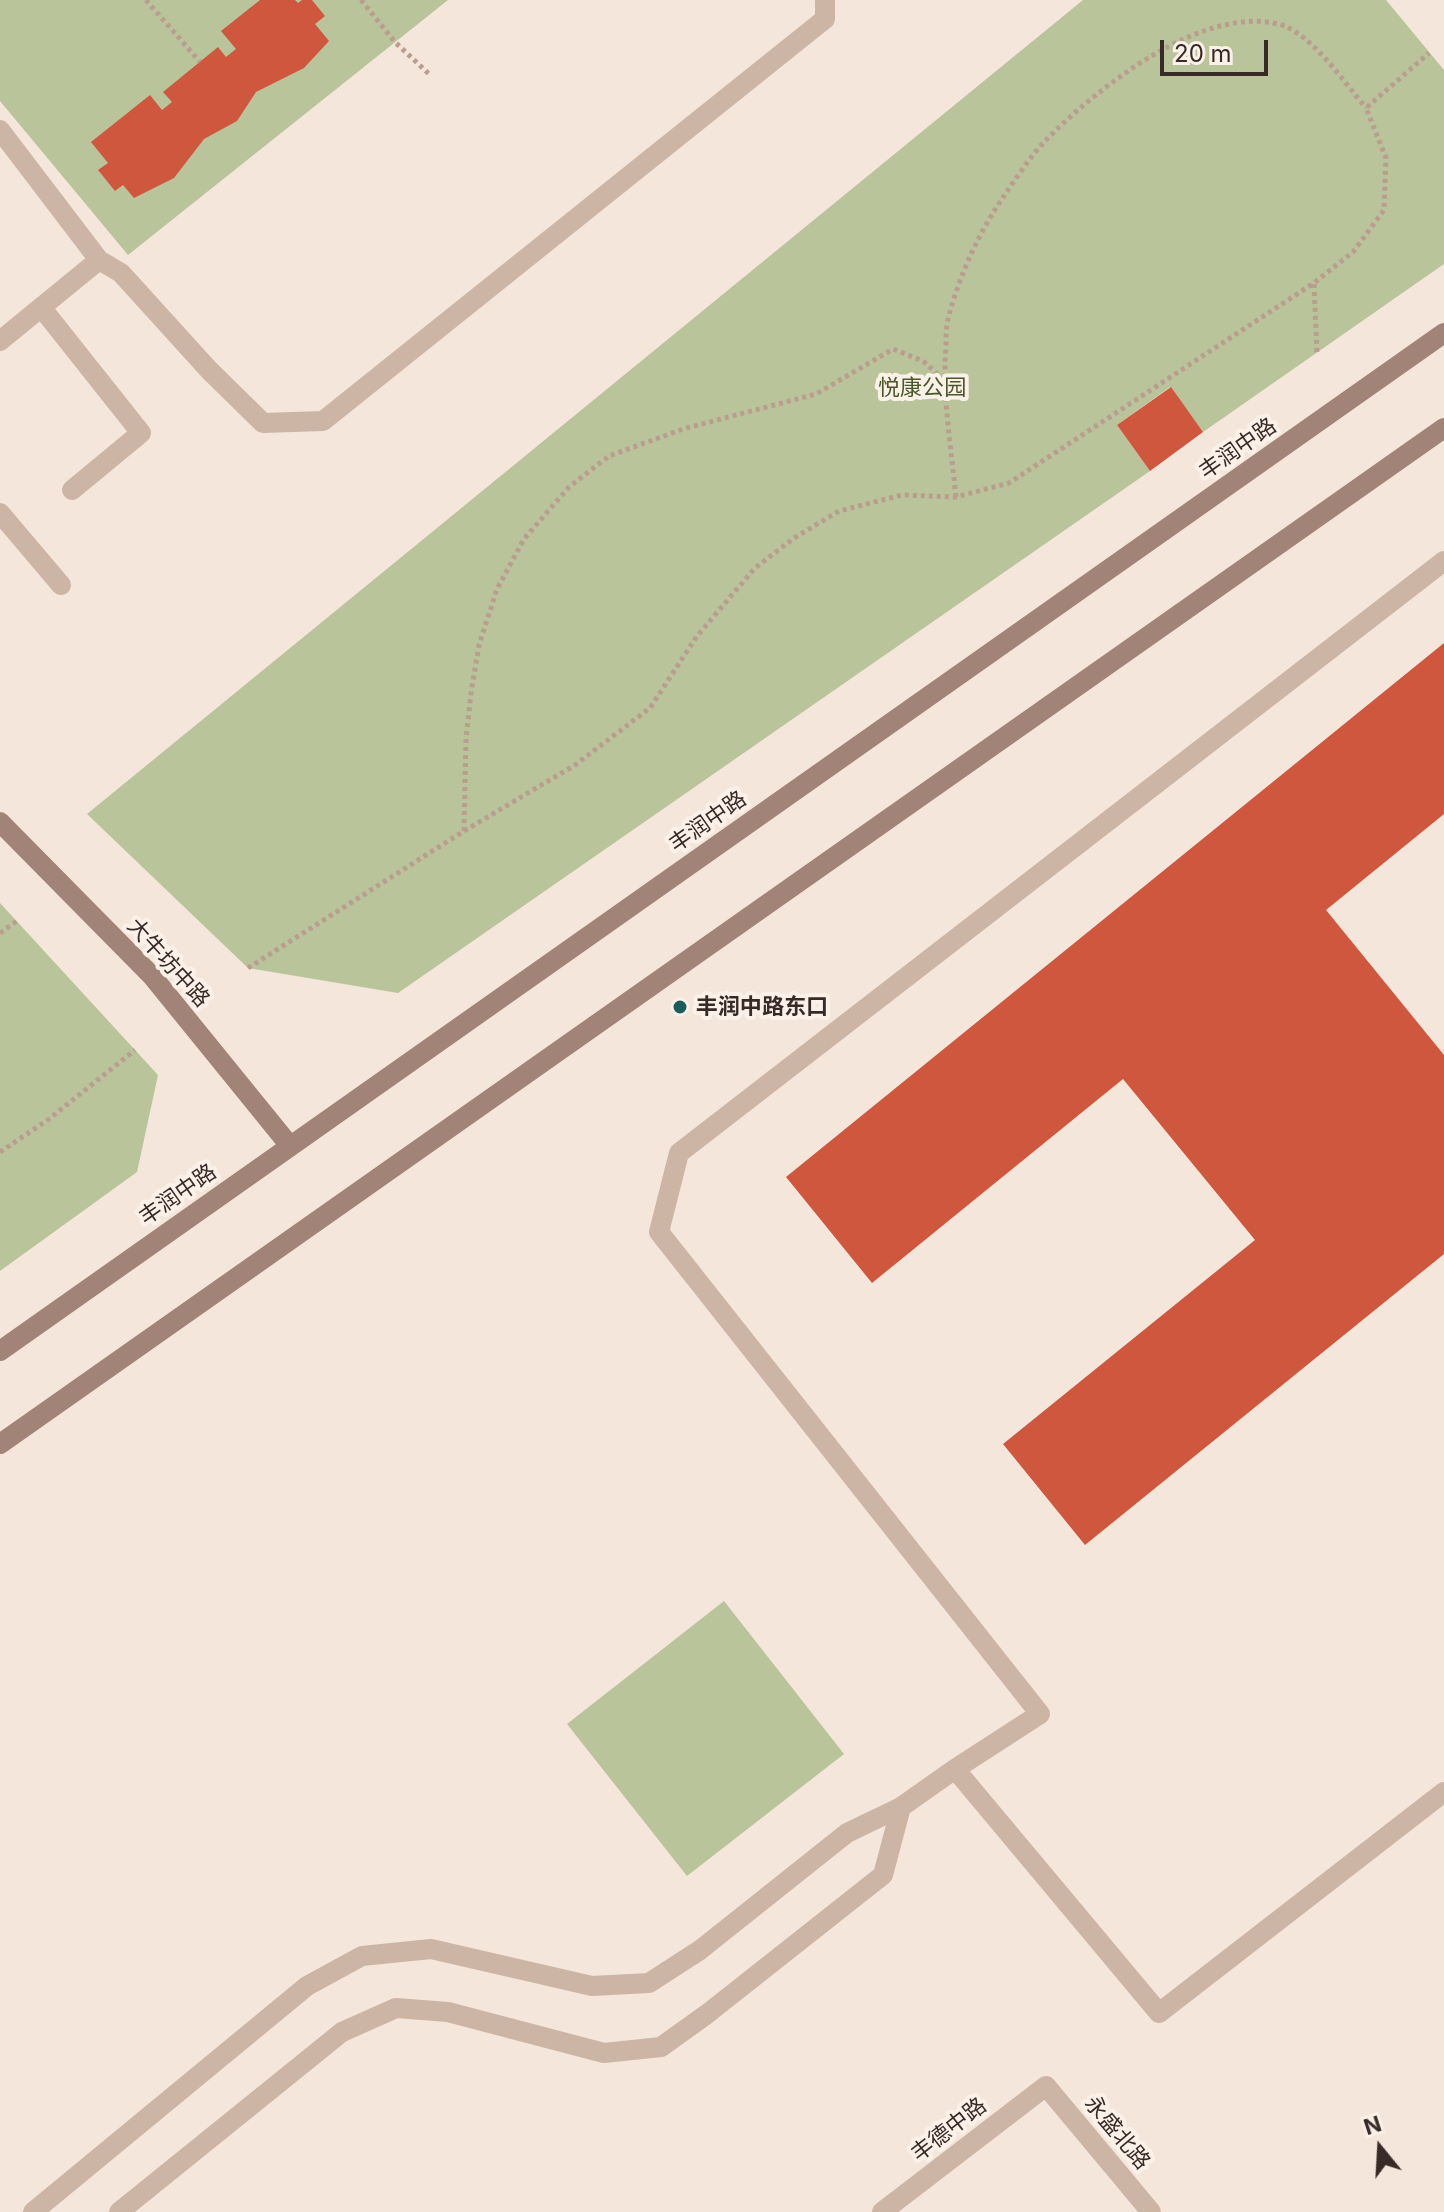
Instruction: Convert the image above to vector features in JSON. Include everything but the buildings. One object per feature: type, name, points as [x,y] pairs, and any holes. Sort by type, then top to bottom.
[{"type":"street","points":[[0,130],[99,260],[121,273],[209,370],[263,423],[323,421],[825,19],[825,0]]},
{"type":"street","points":[[0,341],[99,260]]},
{"type":"street","points":[[41,307],[141,433],[72,490]]},
{"type":"street","name":"丰润中路","points":[[0,1351],[1444,333]]},
{"type":"street","points":[[0,1444],[1444,428]]},
{"type":"street","points":[[0,513],[61,585]]},
{"type":"street","points":[[33,2212],[307,1986],[362,1956],[431,1949],[592,1986],[649,1983],[700,1950],[847,1833],[901,1807],[1040,1714],[659,1232],[679,1153],[1444,561]]},
{"type":"street","name":"大牛坊中路","points":[[0,822],[152,976],[290,1146]]},
{"type":"street","points":[[955,1769],[1159,2013],[1444,1792]]},
{"type":"street","points":[[119,2212],[342,2032],[396,2008],[448,2012],[604,2053],[661,2047],[883,1875],[901,1807]]},
{"type":"street","name":"丰德中路","points":[[882,2212],[1046,2086]]},
{"type":"street","name":"永盛北路","points":[[1046,2086],[1151,2212]]},
{"type":"path","points":[[146,0],[200,62]]},
{"type":"path","points":[[361,0],[395,42],[429,74]]},
{"type":"path","points":[[248,968],[464,831],[575,765],[650,708],[697,636],[755,568],[794,538],[839,511],[902,495],[956,497],[1009,483],[1314,283],[1353,252],[1384,210],[1386,158],[1366,108],[1305,38],[1282,25],[1255,19],[1216,23],[1172,40],[1109,81],[1043,143],[1000,201],[968,259],[948,318],[943,379],[956,497]]},
{"type":"path","points":[[1366,108],[1429,53]]},
{"type":"path","points":[[1314,283],[1317,353]]},
{"type":"path","points":[[464,831],[466,739],[479,645],[497,589],[524,539],[569,487],[609,456],[683,429],[816,394],[893,349],[923,361],[943,379]]},
{"type":"path","points":[[0,933],[17,921]]},
{"type":"path","points":[[0,1152],[49,1119],[135,1050]]},
{"type":"green space","points":[[0,0],[448,0],[128,255],[0,101]]},
{"type":"green space","name":"悦康公园","points":[[1083,0],[1386,0],[1444,70],[1444,264],[1203,432],[1170,387],[1117,425],[1150,471],[398,993],[248,968],[87,814]]},
{"type":"green space","points":[[0,903],[158,1075],[137,1172],[0,1271]]},
{"type":"green space","points":[[724,1601],[844,1754],[687,1876],[567,1724]]},
{"type":"place","name":"丰润中路东口","points":[[680,1007]]}]
